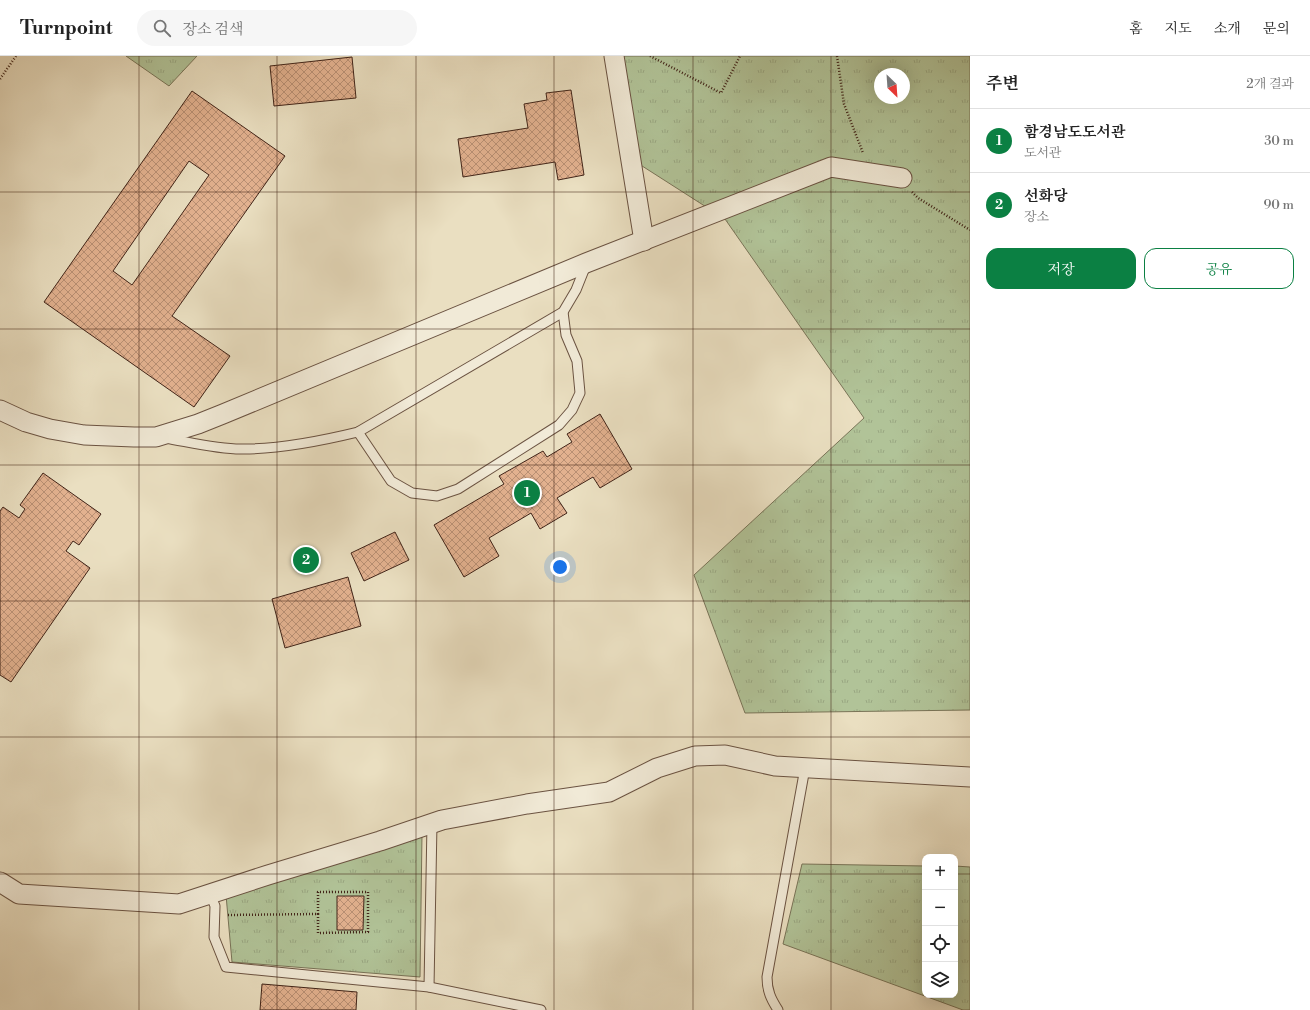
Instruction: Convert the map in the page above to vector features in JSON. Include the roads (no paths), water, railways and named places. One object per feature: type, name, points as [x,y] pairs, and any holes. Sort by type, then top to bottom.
[{"type":"street","points":[[614,56],[644,240]]},
{"type":"street","points":[[0,410],[32,424],[84,435],[156,437],[198,424],[223,414],[586,263],[831,167],[902,178]]},
{"type":"street","points":[[0,882],[19,894],[179,904],[442,820],[527,804],[609,792],[657,768],[695,756],[725,755],[775,766],[970,777]]},
{"type":"lane","points":[[156,437],[242,450],[278,447],[325,440],[358,432],[563,312],[576,290],[586,263]]},
{"type":"lane","points":[[358,432],[391,481],[412,493],[437,496],[458,489],[559,425],[572,410],[580,392],[577,361],[566,335],[563,312]]},
{"type":"lane","points":[[778,1010],[769,994],[767,986],[768,977],[805,768]]},
{"type":"lane","points":[[429,987],[432,823]]},
{"type":"lane","points":[[210,894],[215,906],[216,915],[214,937],[226,967],[429,987],[542,1010]]},
{"type":"place","name":"함경남도도서관","points":[[527,493]]},
{"type":"place","name":"선화당","points":[[306,560]]}]
